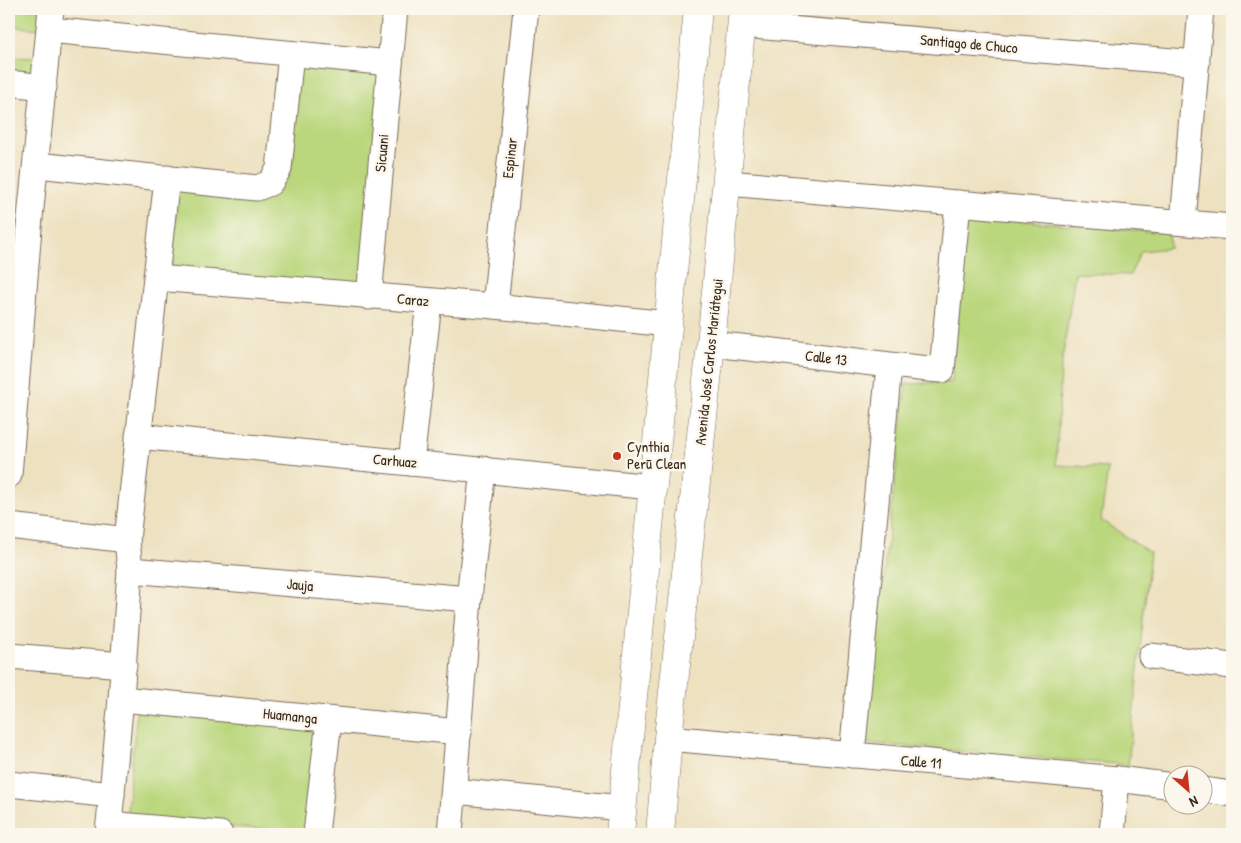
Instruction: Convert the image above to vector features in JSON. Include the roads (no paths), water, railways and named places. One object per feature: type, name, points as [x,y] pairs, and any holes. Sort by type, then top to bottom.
[{"type":"main road","points":[[621,821],[698,9]]},
{"type":"main road","name":"Avenida José Carlos Mariátegui","points":[[660,834],[668,738],[728,183],[743,17]]},
{"type":"main road","points":[[634,693],[673,698]]},
{"type":"street","name":"Sicuani","points":[[369,296],[395,9]]},
{"type":"street","name":"Espinar","points":[[495,306],[526,9]]},
{"type":"street","points":[[1183,222],[1201,9]]},
{"type":"street","name":"Santiago de Chuco","points":[[743,17],[1197,63]]},
{"type":"street","points":[[9,475],[19,227],[37,165],[50,19],[290,54],[390,63]]},
{"type":"street","points":[[37,165],[257,188],[270,183],[279,169],[290,54]]},
{"type":"street","points":[[9,83],[44,86]]},
{"type":"street","points":[[167,178],[127,540],[130,570],[124,665],[109,829],[220,834]]},
{"type":"street","points":[[728,183],[1183,222],[1232,228]]},
{"type":"street","name":"Calle 13","points":[[711,344],[889,366],[942,370],[958,203]]},
{"type":"street","name":"Caraz","points":[[157,278],[495,306],[668,324]]},
{"type":"street","points":[[412,463],[429,302]]},
{"type":"street","points":[[852,755],[889,366]]},
{"type":"street","name":"Carhuaz","points":[[138,436],[652,487]]},
{"type":"street","points":[[450,834],[469,599],[483,469]]},
{"type":"street","points":[[9,526],[127,540]]},
{"type":"street","name":"Jauja","points":[[130,570],[469,599]]},
{"type":"street","points":[[9,656],[124,665]]},
{"type":"street","points":[[1151,656],[1232,666]]},
{"type":"street","name":"Huamanga","points":[[121,699],[458,732]]},
{"type":"street","points":[[316,834],[329,720]]},
{"type":"street","name":"Calle 11","points":[[668,738],[1164,785]]},
{"type":"street","points":[[1112,834],[1117,779]]},
{"type":"street","points":[[9,784],[112,794]]},
{"type":"street","points":[[454,791],[621,821]]},
{"type":"street","points":[[1214,791],[1232,794]]},
{"type":"place","name":"Cynthia Perū Clean","points":[[617,456]]}]
